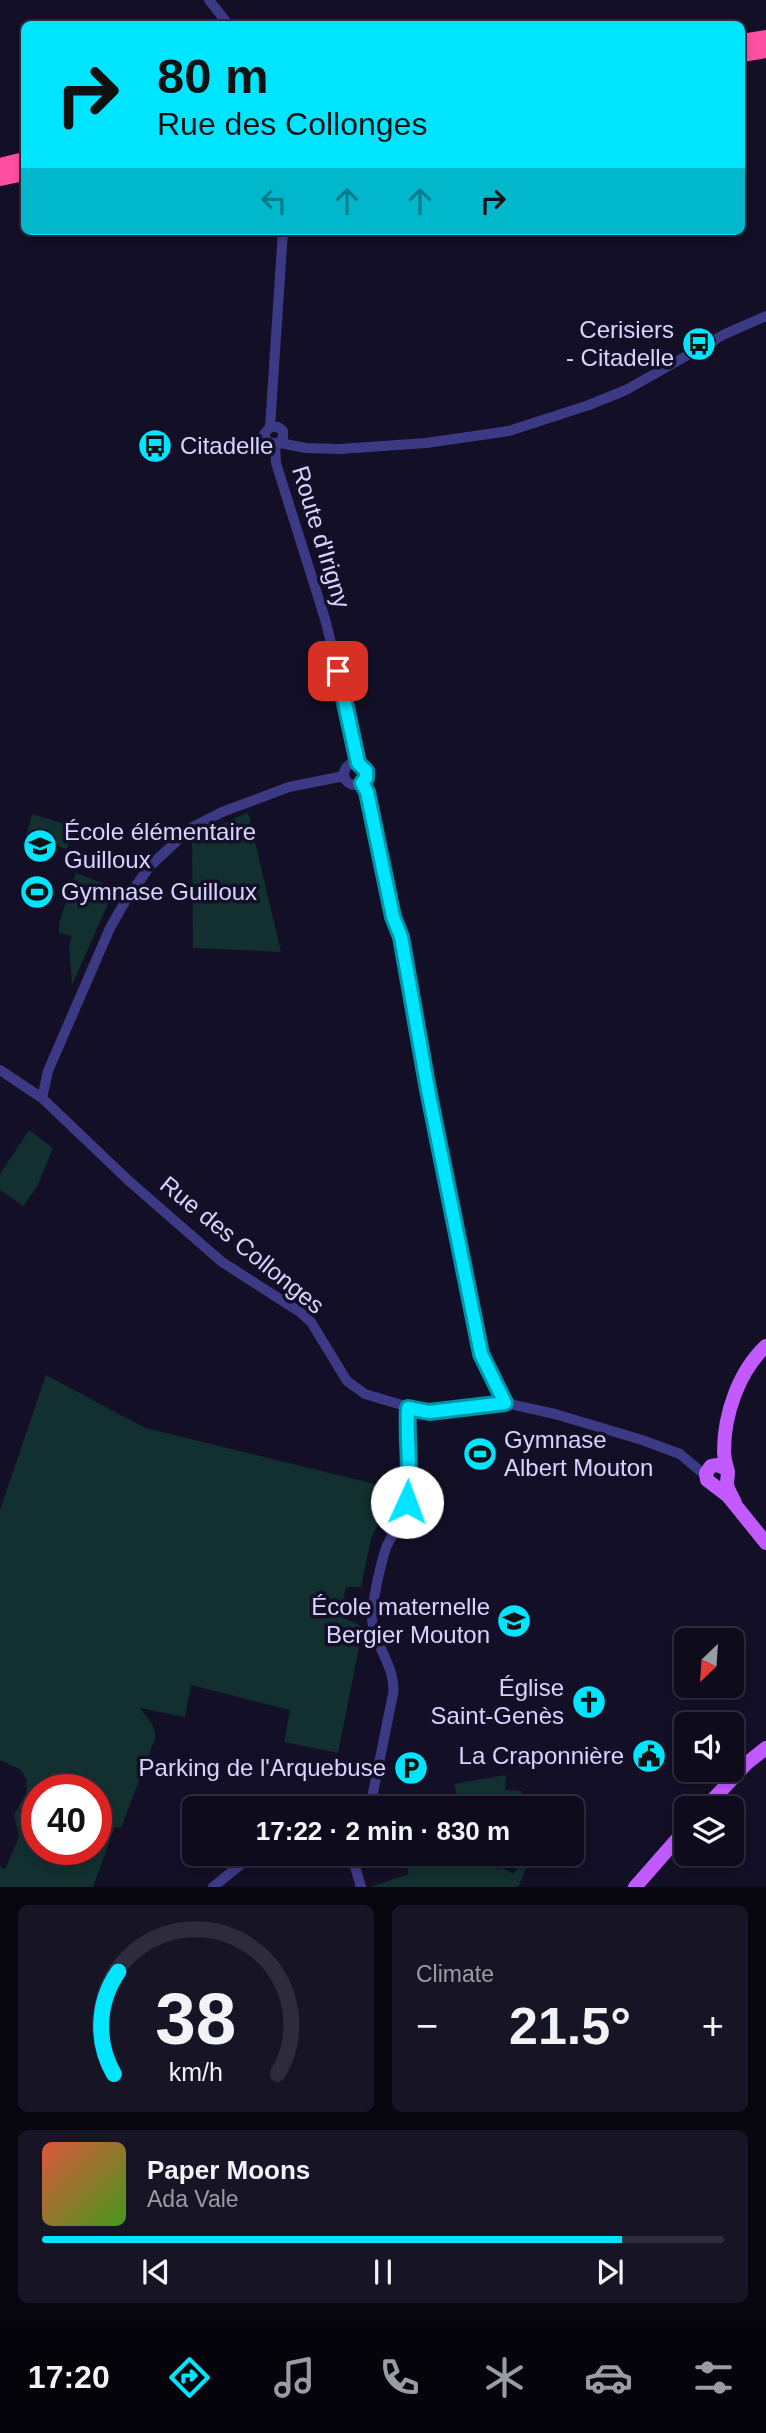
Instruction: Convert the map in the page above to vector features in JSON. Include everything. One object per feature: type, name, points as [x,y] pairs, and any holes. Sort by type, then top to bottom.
[{"type":"highway","points":[[745,42],[766,38]]},
{"type":"highway","points":[[745,54],[766,50]]},
{"type":"highway","points":[[0,166],[21,161]]},
{"type":"highway","points":[[0,178],[21,174]]},
{"type":"main road","points":[[766,1346],[754,1359],[735,1395],[717,1475],[766,1543]]},
{"type":"main road","points":[[716,1796],[747,1763],[766,1748]]},
{"type":"main road","points":[[635,1887],[674,1843]]},
{"type":"street","points":[[209,0],[226,21]]},
{"type":"street","name":"Route d'Irigny","points":[[283,235],[270,427],[278,427],[283,431],[284,438],[278,444],[276,463],[325,619],[358,763]]},
{"type":"street","points":[[278,444],[340,449],[426,443],[509,431],[626,390],[725,334],[766,316]]},
{"type":"street","points":[[358,763],[366,771],[366,778],[362,783],[351,784],[344,776],[348,766],[358,763]]},
{"type":"street","points":[[38,1094],[110,928],[150,866],[191,828],[222,813],[289,787],[344,776]]},
{"type":"street","points":[[362,783],[367,792],[393,917],[401,937],[428,1090],[481,1354],[505,1403]]},
{"type":"street","name":"Rue des Collonges","points":[[0,1070],[38,1094],[194,1240],[311,1322],[337,1367],[355,1389],[382,1401],[429,1412],[505,1403],[631,1436],[680,1454],[692,1464],[717,1475]]},
{"type":"street","points":[[374,1796],[394,1686],[372,1618],[386,1550],[404,1515],[407,1502],[408,1408]]},
{"type":"street","points":[[213,1887],[239,1866]]},
{"type":"street","points":[[355,1866],[361,1887]]},
{"type":"green space","points":[[248,812],[281,952],[193,948],[192,839]]},
{"type":"green space","points":[[32,814],[74,827],[67,849],[26,836]]},
{"type":"green space","points":[[76,873],[115,888],[72,985],[69,946],[72,936],[59,933],[59,923]]},
{"type":"green space","points":[[29,1130],[53,1148],[37,1187],[23,1206],[0,1190],[0,1174]]},
{"type":"green space","points":[[46,1375],[145,1428],[403,1491],[397,1507],[386,1506],[371,1539],[361,1587],[346,1587],[340,1616],[363,1627],[338,1753],[284,1742],[290,1710],[191,1685],[185,1717],[140,1708],[152,1724],[156,1736],[121,1828],[115,1827],[112,1835],[112,1774],[23,1774],[21,1770],[0,1760],[0,1510]]},
{"type":"green space","points":[[506,1775],[505,1790],[522,1791],[521,1796],[457,1796],[454,1784]]},
{"type":"green space","points":[[21,1802],[21,1865],[101,1865],[93,1887],[0,1887],[0,1867],[5,1869],[19,1837],[14,1815]]},
{"type":"green space","points":[[407,1866],[498,1866],[495,1869],[503,1868],[513,1874],[519,1866],[527,1866],[518,1887],[370,1887],[409,1874]]},
{"type":"place","name":"Cerisiers - Citadelle","points":[[699,344]]},
{"type":"place","name":"Citadelle","points":[[155,446]]},
{"type":"place","name":"École élémentaire Guilloux","points":[[40,846]]},
{"type":"place","name":"Gymnase Guilloux","points":[[37,892]]},
{"type":"place","name":"Gymnase Albert Mouton","points":[[480,1454]]},
{"type":"place","name":"École maternelle Bergier Mouton","points":[[514,1621]]},
{"type":"place","name":"Église Saint-Genès","points":[[589,1702]]},
{"type":"place","name":"La Craponnière","points":[[649,1756]]},
{"type":"place","name":"Parking de l'Arquebuse","points":[[411,1768]]},
{"type":"route","points":[[338,671],[358,763],[364,767],[367,775],[362,783],[367,792],[393,917],[401,937],[428,1090],[481,1354],[505,1403],[429,1412],[408,1408],[407,1502]]}]
